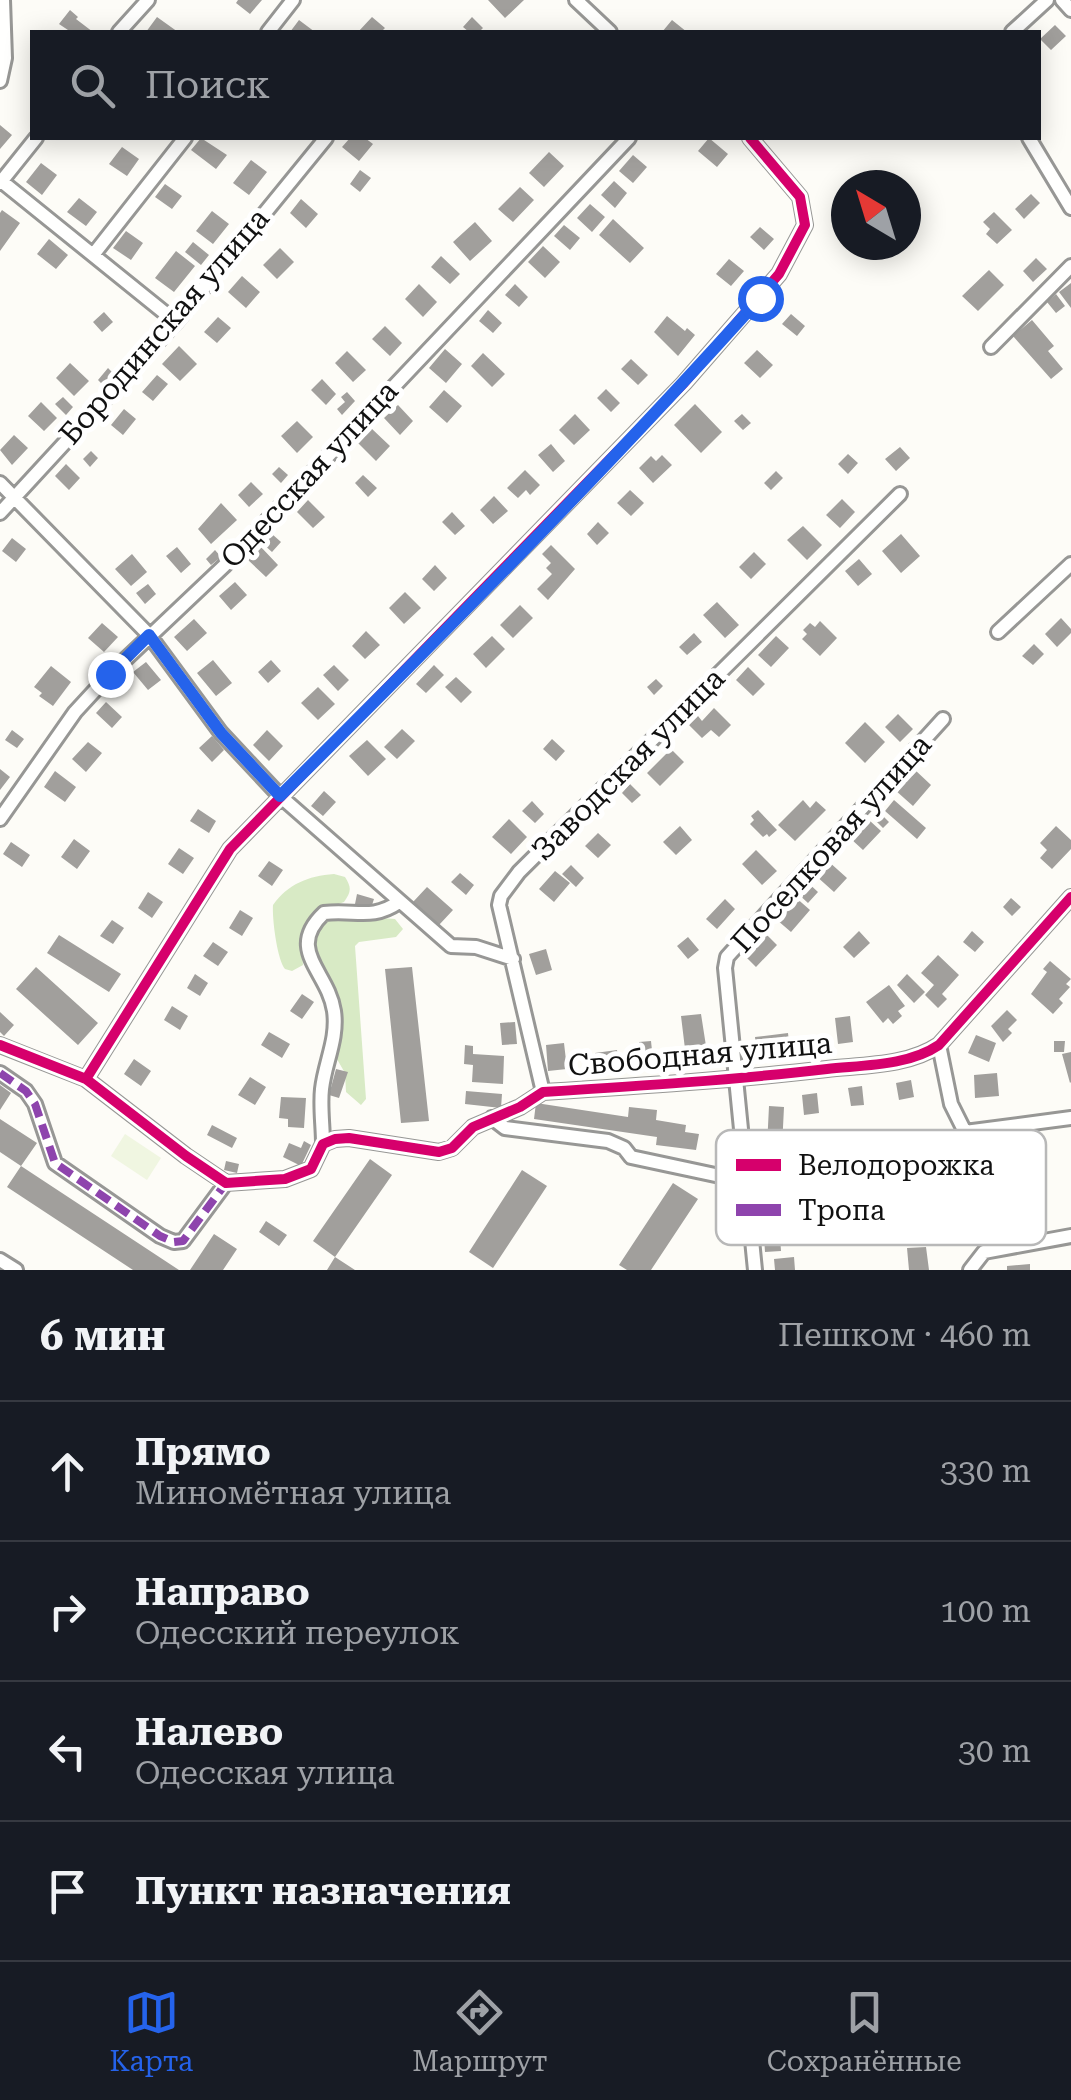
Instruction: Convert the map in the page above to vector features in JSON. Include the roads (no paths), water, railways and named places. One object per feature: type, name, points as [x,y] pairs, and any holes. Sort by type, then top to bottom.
[{"type":"street","points":[[0,81],[5,58],[4,0]]},
{"type":"street","points":[[121,30],[148,0]]},
{"type":"street","points":[[270,30],[293,0]]},
{"type":"street","points":[[576,0],[608,30]]},
{"type":"street","points":[[1014,30],[1046,0]]},
{"type":"street","points":[[1062,0],[1071,10]]},
{"type":"street","points":[[34,140],[1,181],[176,322]]},
{"type":"street","points":[[93,255],[184,140]]},
{"type":"street","name":"Бородинская улица","points":[[0,513],[176,322],[324,140]]},
{"type":"street","name":"Одесская улица","points":[[0,819],[75,712],[149,635],[224,566],[627,140]]},
{"type":"street","points":[[86,1079],[230,850],[684,383],[779,274],[805,225],[800,198],[752,140]]},
{"type":"street","points":[[1030,140],[1071,208]]},
{"type":"street","points":[[991,347],[1071,266]]},
{"type":"street","points":[[0,483],[149,635],[221,733],[280,796],[451,946],[476,947],[513,958]]},
{"type":"street","name":"Заводская улица","points":[[542,1092],[499,906],[501,896],[519,872],[900,494]]},
{"type":"street","points":[[998,632],[1071,564]]},
{"type":"street","name":"Поселковая улица","points":[[742,1130],[727,957],[943,718]]},
{"type":"street","points":[[964,1130],[951,1104],[939,1045],[1071,897]]},
{"type":"street","points":[[0,1044],[86,1079],[226,1182],[285,1179],[302,1174],[319,1158],[323,1144],[322,1086],[336,1034],[334,1008],[306,947],[308,932],[324,913],[375,915],[399,902]]},
{"type":"street","name":"Свободная улица","points":[[323,1144],[335,1138],[349,1138],[438,1152],[452,1148],[465,1134],[542,1092],[737,1080],[890,1062],[928,1052],[939,1045]]},
{"type":"street","points":[[0,1073],[26,1091],[34,1104],[55,1164],[160,1236],[183,1241],[226,1182]]},
{"type":"street","points":[[492,1118],[505,1128],[608,1140],[624,1148],[631,1157],[716,1175]]},
{"type":"street","points":[[980,1130],[1071,1118]]},
{"type":"street","points":[[1046,1241],[1071,1236]]},
{"type":"street","name":"Поселковая улица","points":[[753,1245],[755,1270]]},
{"type":"street","points":[[970,1270],[984,1252],[1022,1245]]},
{"type":"street","points":[[0,1260],[16,1270]]}]
